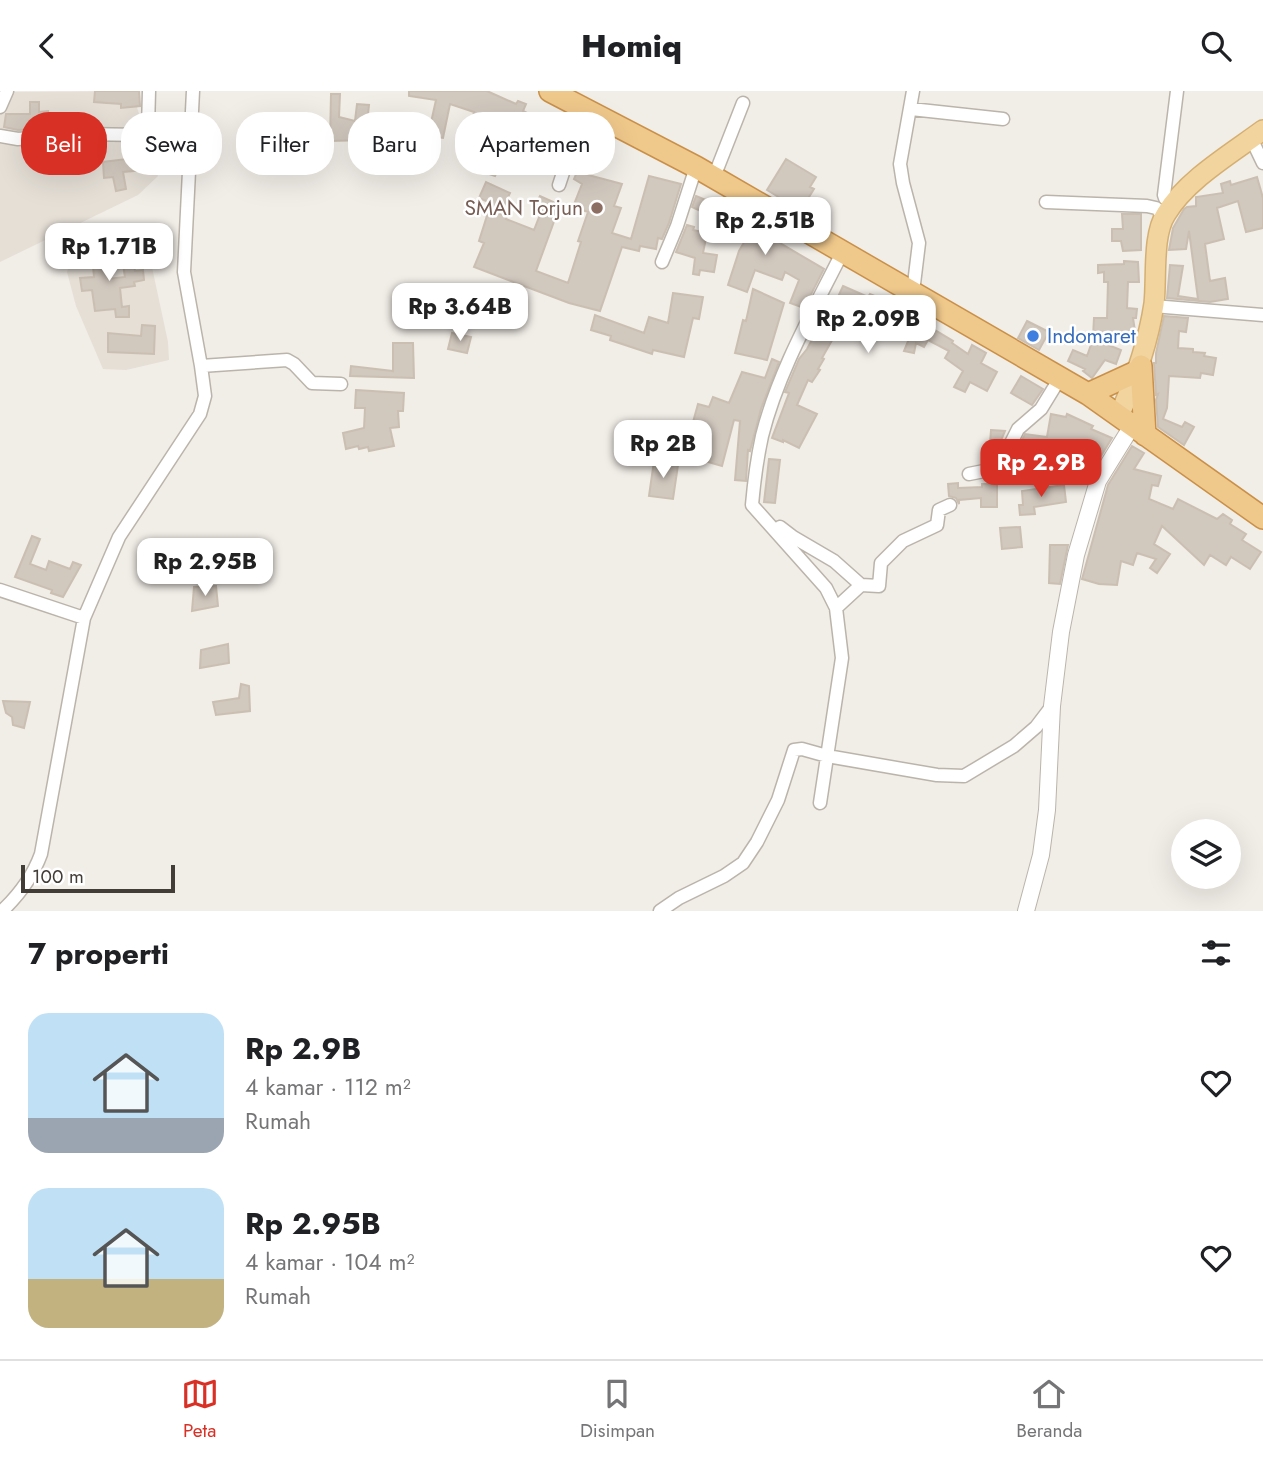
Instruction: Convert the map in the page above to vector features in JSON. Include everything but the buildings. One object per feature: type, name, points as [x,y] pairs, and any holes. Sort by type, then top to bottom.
[{"type":"highway","points":[[550,91],[705,172],[1088,394],[1263,518]]},
{"type":"highway","points":[[1088,394],[1140,369]]},
{"type":"highway","points":[[1132,426],[1140,369]]},
{"type":"main road","points":[[1132,426],[1153,306],[1157,250],[1170,208],[1210,169],[1257,134]]},
{"type":"street","points":[[0,107],[7,91]]},
{"type":"street","points":[[0,136],[19,139],[82,134],[142,135],[148,128],[149,91]]},
{"type":"street","points":[[2,911],[31,877],[41,853],[85,618],[119,537],[200,414],[205,396],[184,272],[193,91]]},
{"type":"street","points":[[913,91],[900,164],[919,243],[913,292]]},
{"type":"street","points":[[1046,202],[1170,208],[1164,195],[1177,91]]},
{"type":"street","points":[[662,262],[677,226],[743,103]]},
{"type":"street","points":[[559,185],[584,109]]},
{"type":"street","points":[[911,109],[1003,119]]},
{"type":"street","points":[[1257,134],[1263,163]]},
{"type":"street","points":[[820,803],[842,658],[835,608],[826,588],[752,505],[756,465],[772,406],[842,253]]},
{"type":"street","points":[[1153,306],[1182,306],[1263,315]]},
{"type":"street","points":[[201,366],[287,360],[312,383],[341,384]]},
{"type":"street","points":[[969,474],[1000,465],[1018,429],[1041,409],[1060,378]]},
{"type":"street","points":[[1026,911],[1037,876],[1046,815],[1052,706],[1076,555],[1089,502],[1098,481],[1132,426]]},
{"type":"street","points":[[752,505],[793,537],[834,561],[861,585],[879,586],[881,563],[903,541],[937,525],[939,510],[950,505]]},
{"type":"street","points":[[835,608],[861,585]]},
{"type":"street","points":[[0,590],[85,618]]},
{"type":"street","points":[[660,911],[743,863],[778,800],[794,750],[802,749],[827,756],[937,775],[964,776],[1014,746],[1035,727],[1052,706]]},
{"type":"shaded area","points":[[132,91],[138,112],[121,112],[121,175],[158,176],[138,195],[0,262],[0,92]]},
{"type":"shaded area","points":[[111,229],[150,258],[168,342],[169,360],[126,370],[103,369],[76,306],[67,272],[76,237]]},
{"type":"place","name":"SMAN Torjun","points":[[597,208]]},
{"type":"place","name":"Indomaret","points":[[1033,336]]}]
